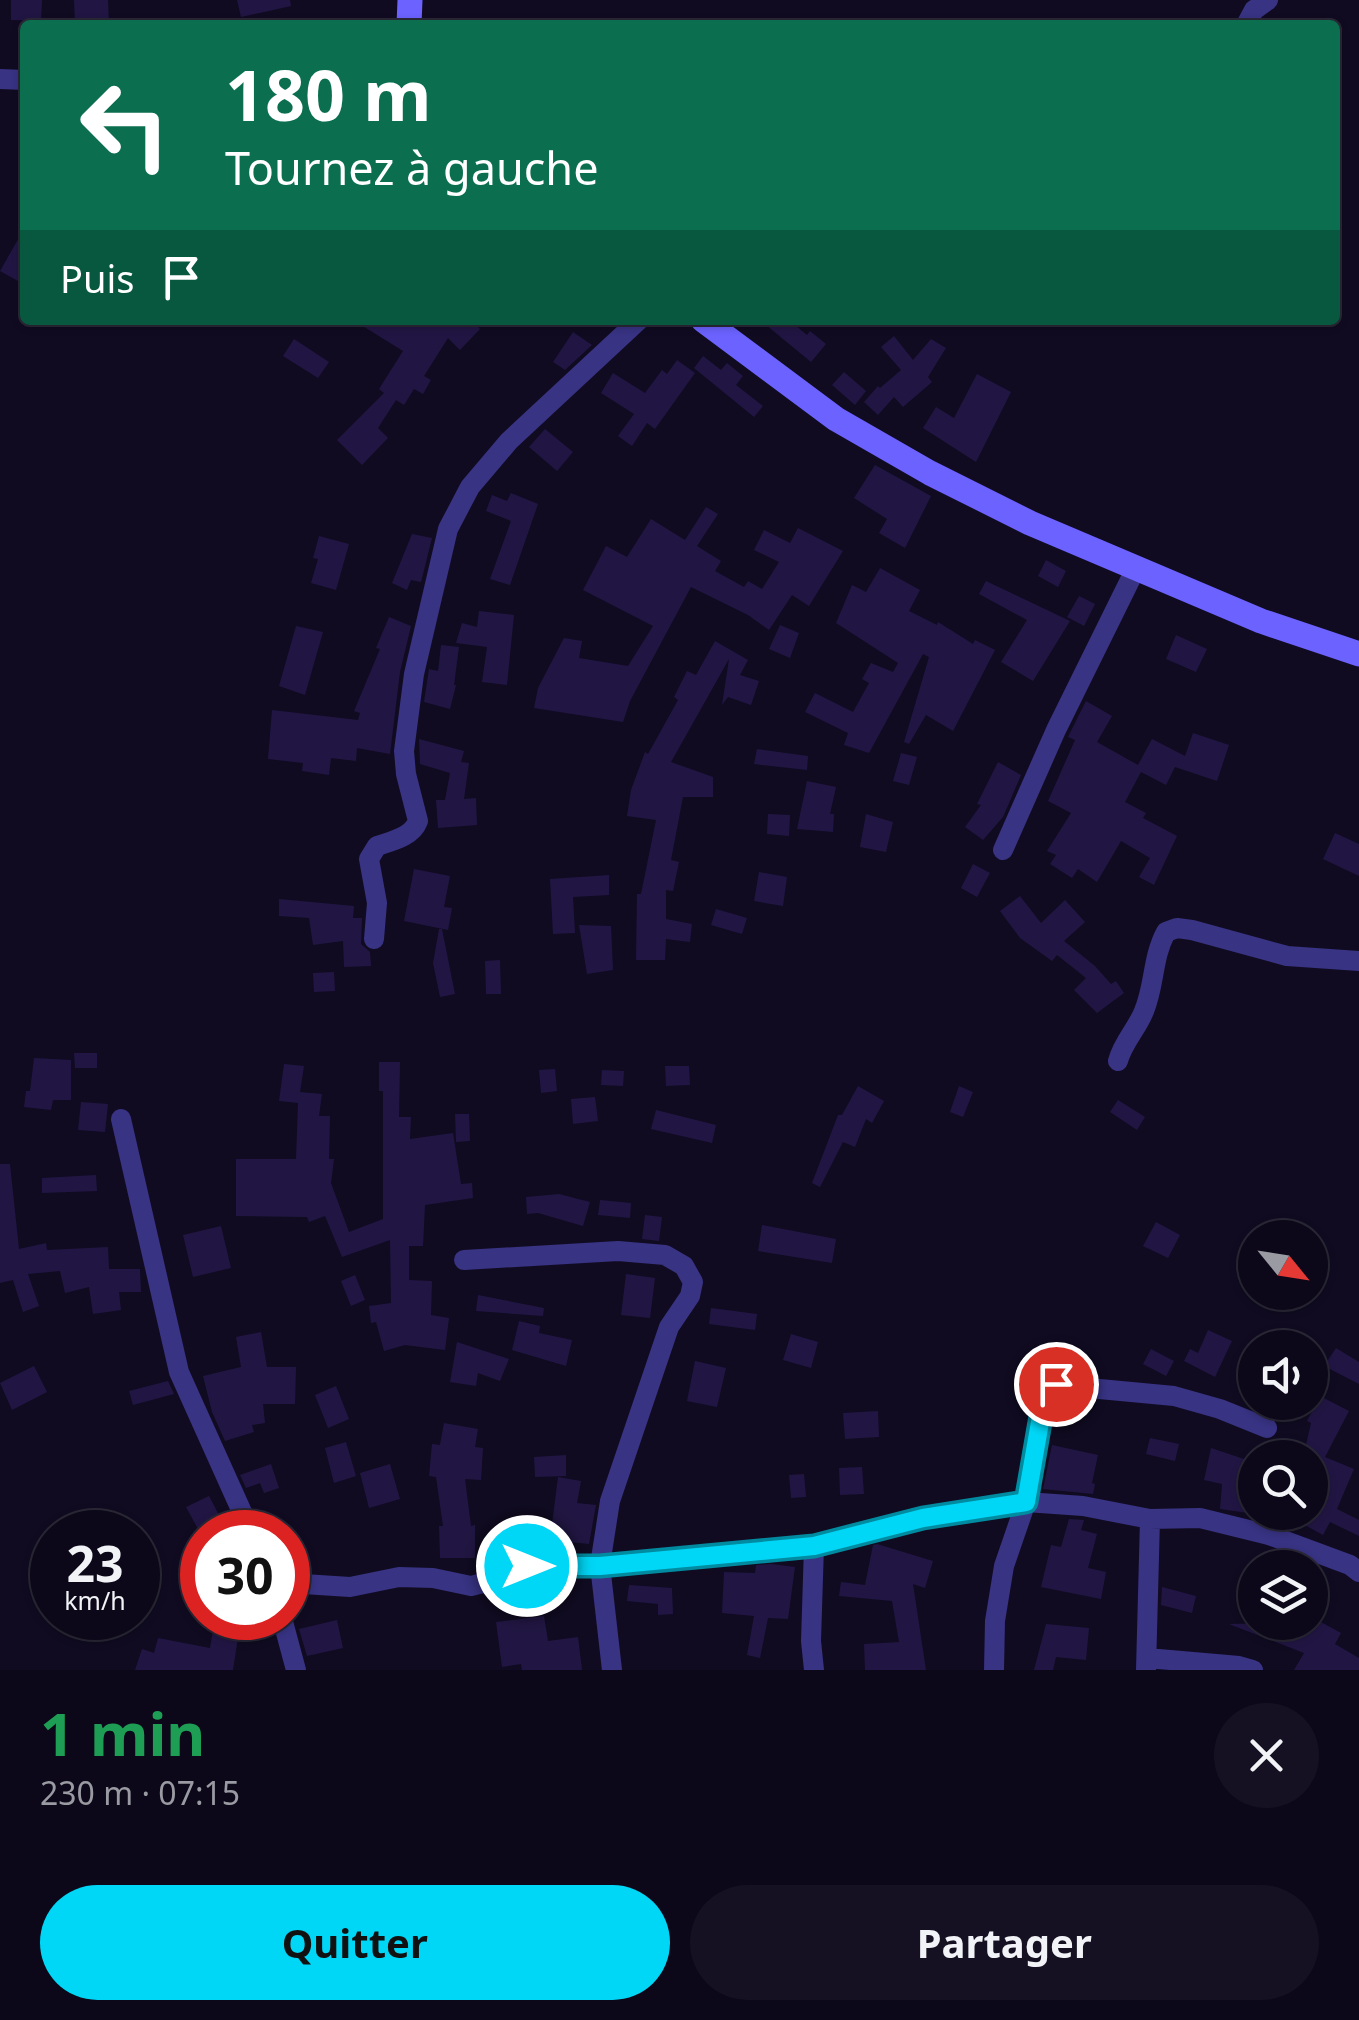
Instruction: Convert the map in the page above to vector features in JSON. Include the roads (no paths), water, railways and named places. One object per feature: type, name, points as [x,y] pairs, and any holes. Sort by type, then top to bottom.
[{"type":"street","points":[[1249,20],[1254,10],[1268,0]]},
{"type":"street","points":[[374,939],[378,903],[370,859],[377,846],[402,837],[416,828],[418,820],[404,751],[414,674],[448,529],[470,487],[509,442],[633,325]]},
{"type":"street","points":[[709,325],[836,419],[1030,523],[1261,621],[1359,654]]},
{"type":"street","points":[[1003,850],[1056,730],[1136,568]]},
{"type":"street","points":[[1118,1062],[1143,1014],[1156,949],[1166,932],[1178,928],[1192,930],[1287,956],[1359,961]]},
{"type":"street","points":[[121,1119],[179,1372],[241,1510]]},
{"type":"street","points":[[464,1260],[618,1251],[665,1255],[684,1266],[693,1282],[690,1296],[669,1328],[610,1501],[600,1566],[612,1670]]},
{"type":"street","points":[[994,1670],[995,1621],[1004,1566],[1026,1502],[1043,1405],[1056,1384],[1174,1396],[1267,1428]]},
{"type":"street","points":[[310,1584],[350,1587],[399,1577],[432,1578],[471,1586],[527,1566],[600,1566],[814,1546],[923,1518],[1026,1502],[1083,1506],[1150,1518],[1200,1518],[1252,1531],[1350,1565],[1359,1572]]},
{"type":"street","points":[[1150,1518],[1146,1664],[1253,1670]]},
{"type":"street","points":[[814,1546],[814,1670]]},
{"type":"street","points":[[286,1640],[296,1670]]},
{"type":"street","points":[[278,1670],[288,1648]]}]
